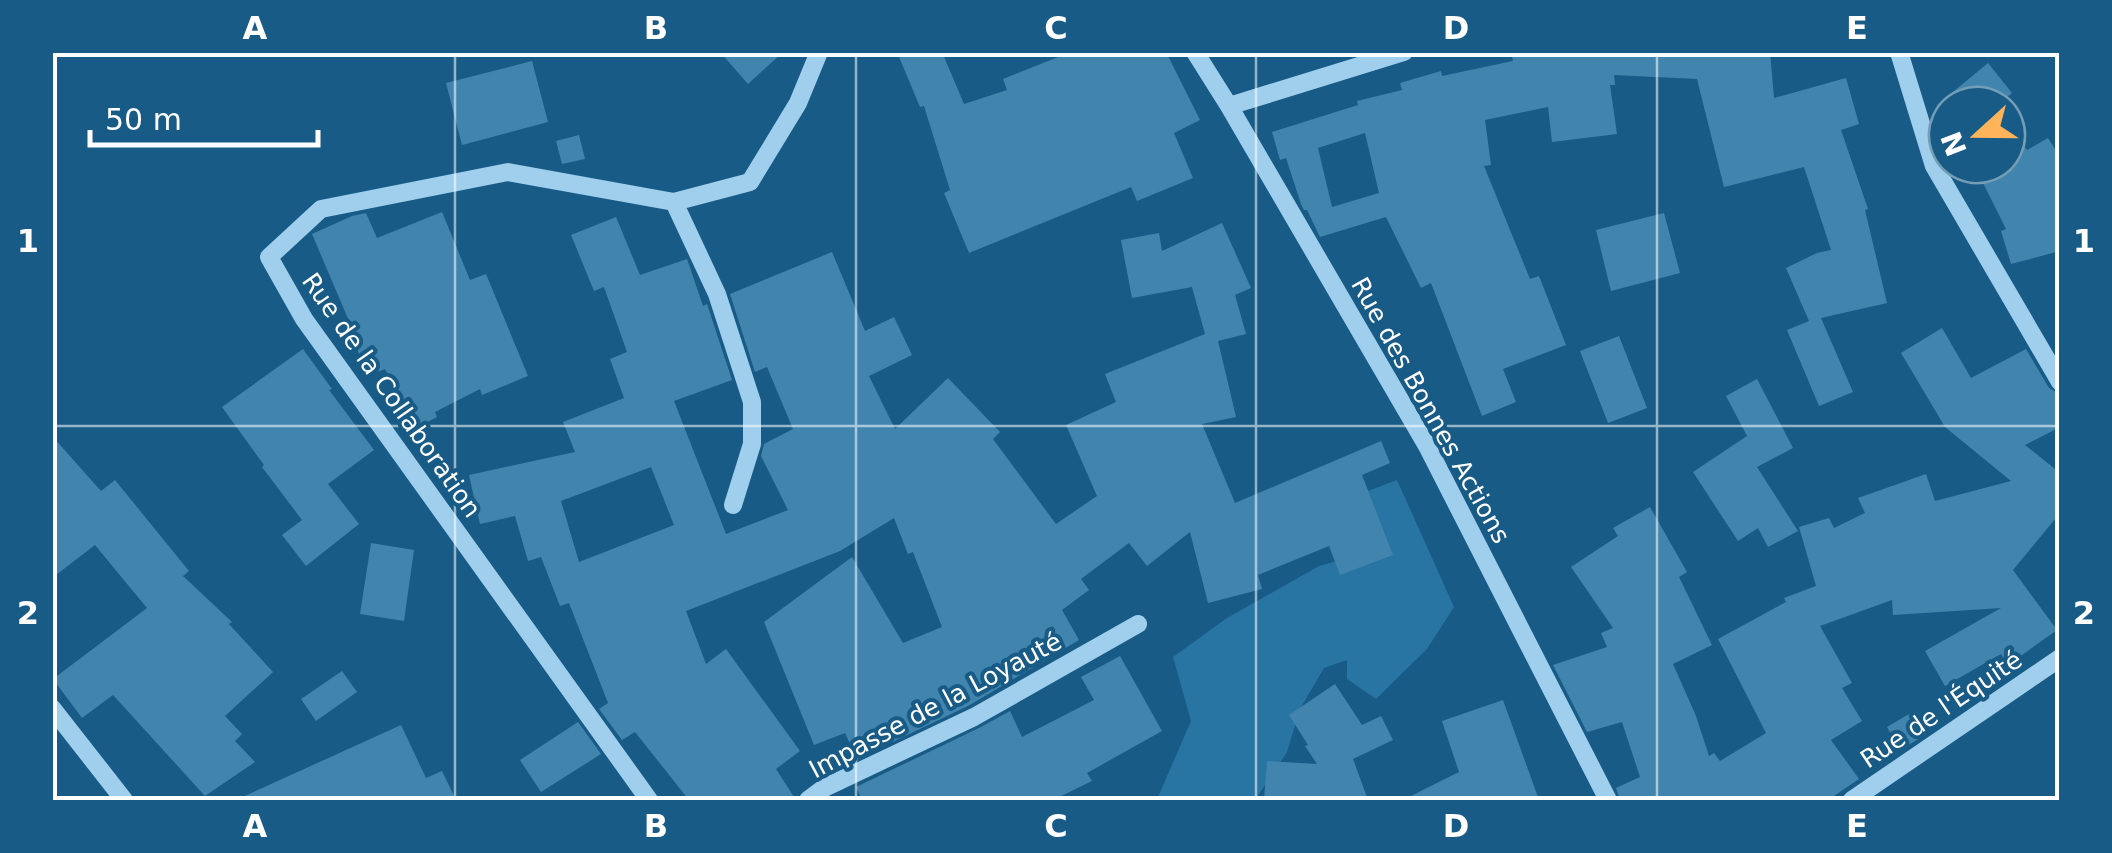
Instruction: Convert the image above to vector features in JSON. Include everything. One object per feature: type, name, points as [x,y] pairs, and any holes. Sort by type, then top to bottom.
[{"type":"street","name":"Rue de la Collaboration","points":[[649,800],[304,318],[268,256],[321,208],[508,172],[674,202],[750,182],[798,103],[819,52]]},
{"type":"street","name":"Rue des Bonnes Actions","points":[[1195,52],[1427,446],[1608,800]]},
{"type":"street","points":[[1229,106],[1404,52]]},
{"type":"street","points":[[1899,52],[1934,166],[2060,382]]},
{"type":"street","points":[[674,202],[717,294],[752,402],[752,444],[733,505]]},
{"type":"street","name":"Impasse de la Loyauté","points":[[808,800],[824,788],[974,717],[1138,624]]},
{"type":"street","name":"Rue de l'Équité","points":[[1852,800],[2060,658]]},
{"type":"street","points":[[52,708],[124,800]]},
{"type":"shaded area","points":[[1397,480],[1454,607],[1427,649],[1376,699],[1347,679],[1347,660],[1324,668],[1300,709],[1287,752],[1255,800],[1158,797],[1191,721],[1173,657],[1227,618],[1319,566],[1363,554],[1368,491]]},
{"type":"building","points":[[720,52],[783,52],[748,84]]},
{"type":"building","points":[[897,52],[942,52],[964,104],[1007,90],[1003,79],[1071,52],[1166,52],[1200,120],[1174,133],[1193,178],[1137,201],[1131,187],[969,253],[944,193],[950,190],[924,106],[920,107]]},
{"type":"building","points":[[1511,52],[1770,52],[1774,98],[1846,78],[1859,124],[1841,130],[1868,209],[1865,210],[1887,303],[1821,318],[1853,392],[1819,406],[1787,330],[1809,321],[1786,268],[1831,250],[1804,167],[1724,187],[1697,79],[1614,75],[1615,85],[1610,85],[1617,134],[1552,142],[1548,107],[1485,120],[1491,165],[1484,166],[1530,279],[1539,276],[1566,345],[1503,369],[1516,402],[1482,416],[1431,283],[1421,288],[1386,217],[1320,237],[1301,204],[1286,158],[1280,160],[1272,132],[1358,105],[1357,101],[1402,90],[1400,83],[1441,71],[1442,76],[1513,61]],"holes":[[[1365,133],[1379,193],[1332,207],[1318,148]]]},
{"type":"building","points":[[532,61],[548,122],[462,145],[446,83]]},
{"type":"building","points":[[1988,63],[2006,85],[1961,85]]},
{"type":"building","points":[[579,135],[585,159],[562,164],[556,141]]},
{"type":"building","points":[[2048,138],[2060,157],[2060,251],[2011,264],[2001,231],[2006,229],[1984,185],[2027,185],[2027,150]]},
{"type":"building","points":[[442,212],[470,280],[486,274],[528,376],[482,395],[480,389],[435,412],[437,417],[414,429],[385,369],[367,376],[349,321],[312,234],[366,213],[377,238]]},
{"type":"building","points":[[1664,213],[1680,273],[1611,291],[1596,230]]},
{"type":"building","points":[[616,217],[640,275],[687,259],[703,306],[707,304],[732,380],[674,401],[726,534],[788,510],[761,456],[764,444],[793,429],[767,367],[755,372],[730,294],[832,252],[865,331],[894,317],[912,355],[869,376],[895,429],[948,378],[1000,432],[993,439],[1056,524],[1097,496],[1066,425],[1116,402],[1105,374],[1205,334],[1192,287],[1132,298],[1121,240],[1159,233],[1162,251],[1222,223],[1251,288],[1235,295],[1246,334],[1218,341],[1236,417],[1202,424],[1235,503],[1381,441],[1390,463],[1362,475],[1393,555],[1340,575],[1329,546],[1258,575],[1262,589],[1208,603],[1190,532],[1147,566],[1129,543],[1081,579],[1089,590],[1062,610],[1079,640],[968,706],[857,759],[845,733],[814,745],[764,622],[852,557],[903,643],[942,627],[913,552],[908,554],[894,518],[840,551],[686,611],[706,664],[726,649],[800,751],[776,769],[796,800],[689,800],[635,732],[622,740],[599,709],[608,703],[569,603],[560,606],[541,557],[528,561],[515,516],[480,524],[469,475],[575,452],[563,422],[624,398],[610,359],[627,352],[604,287],[594,291],[571,235]],"holes":[[[651,467],[674,525],[579,562],[561,501]]]},
{"type":"building","points":[[1942,328],[1971,378],[2026,349],[2049,388],[2060,394],[2060,427],[2025,445],[2060,473],[2060,513],[2013,570],[2057,630],[2008,665],[2001,654],[1945,686],[1925,651],[2001,608],[1893,615],[1892,600],[1820,626],[1852,683],[1842,688],[1862,721],[1831,740],[1859,779],[1828,800],[1620,800],[1616,788],[1640,777],[1622,722],[1587,732],[1553,665],[1607,647],[1601,633],[1613,628],[1571,567],[1618,536],[1613,528],[1650,507],[1687,572],[1679,577],[1712,645],[1673,664],[1709,756],[1714,753],[1720,761],[1766,733],[1718,639],[1786,602],[1784,598],[1816,586],[1799,527],[1829,518],[1834,528],[1865,513],[1858,498],[1926,474],[1935,501],[2011,481],[1945,427],[1901,353]]},
{"type":"building","points":[[1619,336],[1647,408],[1608,423],[1580,351]]},
{"type":"building","points":[[303,349],[374,450],[328,484],[359,524],[306,566],[282,535],[302,520],[222,407]]},
{"type":"building","points":[[1757,379],[1793,448],[1757,467],[1798,531],[1768,547],[1758,528],[1738,541],[1693,472],[1747,436],[1726,396]]},
{"type":"building","points":[[52,436],[101,491],[115,480],[189,571],[183,576],[232,622],[229,624],[273,672],[225,716],[242,734],[235,741],[255,762],[205,796],[113,695],[82,718],[53,679],[147,608],[95,545],[52,578]]},
{"type":"building","points":[[371,543],[414,550],[404,621],[360,614]]},
{"type":"building","points":[[1120,656],[1162,731],[1087,773],[1092,781],[1053,800],[862,800],[856,787],[1010,711],[1022,737],[1094,700],[1081,677]]},
{"type":"building","points":[[342,671],[357,692],[316,721],[301,699]]},
{"type":"building","points":[[1335,684],[1362,725],[1381,716],[1393,740],[1353,759],[1368,800],[1264,800],[1267,761],[1317,764],[1289,715]]},
{"type":"building","points":[[1503,700],[1539,800],[1403,800],[1459,772],[1442,721]]},
{"type":"building","points":[[1914,711],[1927,734],[1900,750],[1887,727]]},
{"type":"building","points":[[578,722],[601,754],[541,792],[520,760]]},
{"type":"building","points":[[401,725],[426,778],[442,771],[456,800],[236,800]]}]
